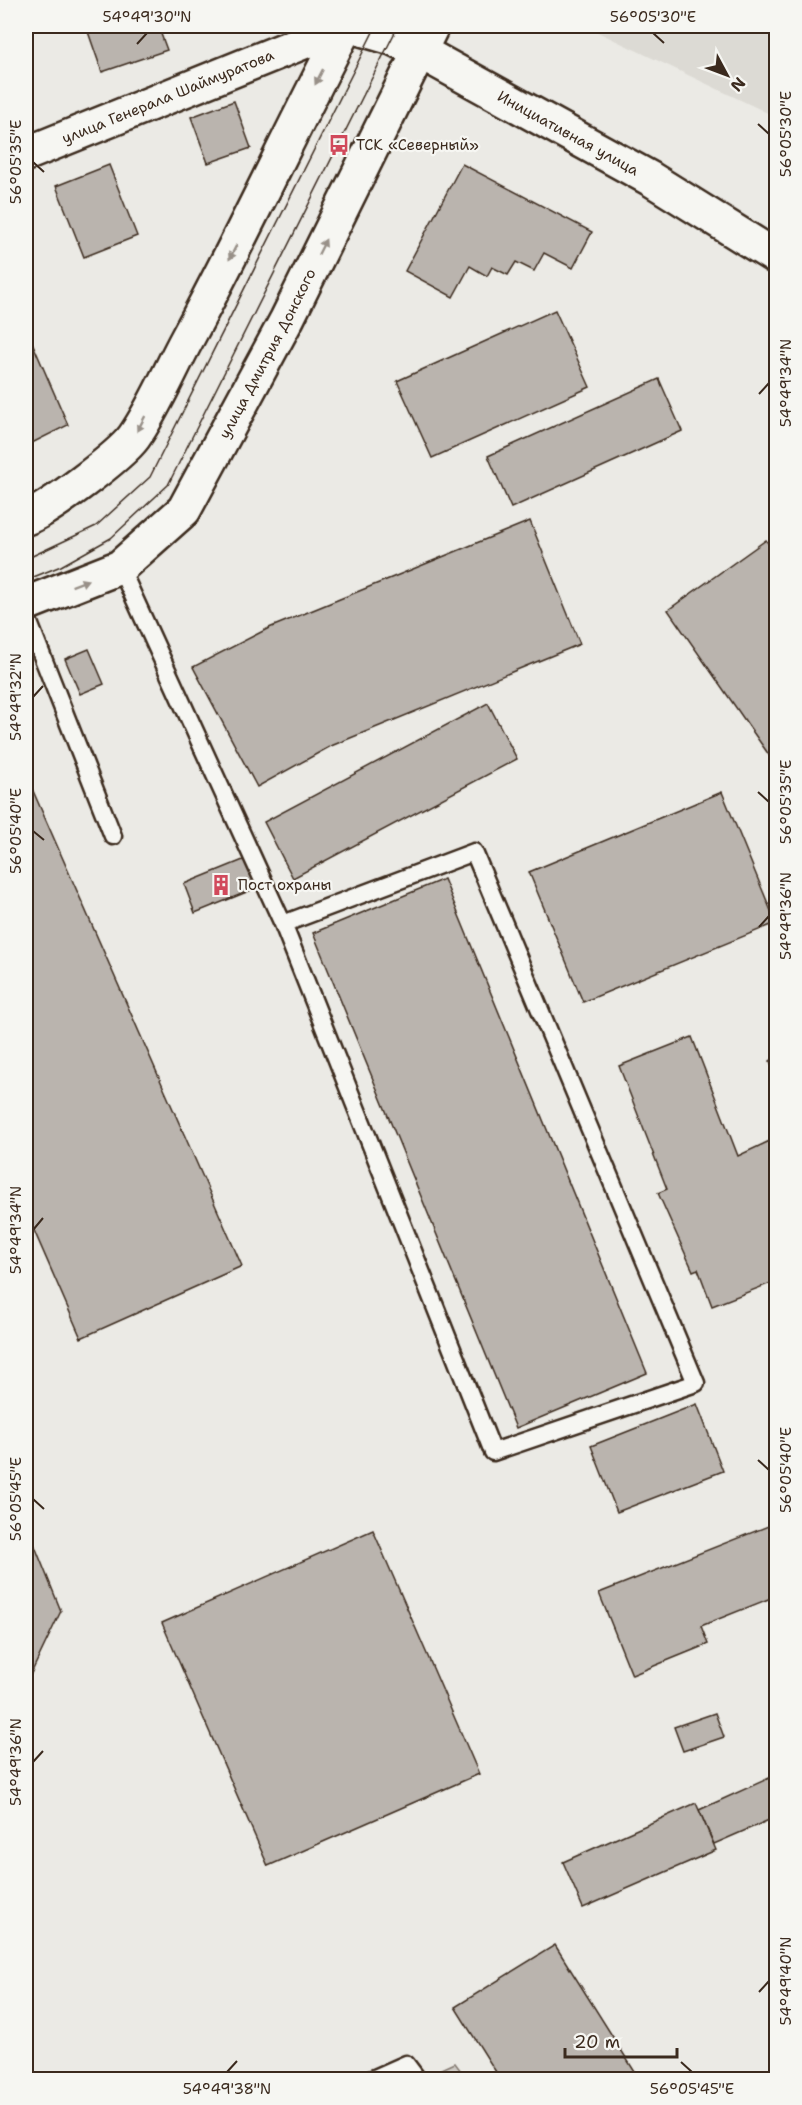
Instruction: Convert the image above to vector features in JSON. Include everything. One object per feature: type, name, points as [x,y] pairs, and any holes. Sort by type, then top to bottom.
[{"type":"street","name":"улица Генерала Шаймуратова","points":[[26,154],[345,26]]},
{"type":"street","points":[[26,518],[35,515],[79,484],[133,439],[234,252],[285,144],[345,26]]},
{"type":"street","name":"Инициативная улица","points":[[351,26],[392,38],[425,38],[777,257]]},
{"type":"street","name":"улица Дмитрия Донского","points":[[26,604],[120,567],[184,510],[287,319],[425,38]]},
{"type":"lane","points":[[120,567],[283,924],[493,1452],[696,1383],[474,852],[283,924]]},
{"type":"lane","points":[[26,615],[113,836]]},
{"type":"lane","points":[[370,2079],[406,2064],[418,2079]]},
{"type":"shaded area","points":[[585,26],[776,26],[776,117]]},
{"type":"shaded area","points":[[455,2063],[467,2079],[418,2080]]},
{"type":"building","points":[[86,26],[158,26],[167,50],[102,72]]},
{"type":"building","points":[[234,101],[251,148],[208,163],[191,117]]},
{"type":"building","points":[[462,164],[592,232],[573,268],[544,253],[534,271],[516,262],[508,275],[492,267],[487,276],[470,266],[453,297],[405,271]]},
{"type":"building","points":[[109,165],[137,236],[84,257],[56,186]]},
{"type":"building","points":[[555,310],[590,387],[432,458],[397,381]]},
{"type":"building","points":[[28,333],[68,425],[26,446],[26,334]]},
{"type":"building","points":[[659,379],[682,431],[511,508],[488,456]]},
{"type":"building","points":[[530,521],[580,644],[331,746],[257,787],[193,667],[269,628]]},
{"type":"building","points":[[766,540],[776,555],[776,765],[668,610]]},
{"type":"building","points":[[89,649],[104,684],[80,694],[65,659]]},
{"type":"building","points":[[488,703],[517,759],[293,878],[264,822]]},
{"type":"building","points":[[26,775],[242,1266],[81,1338],[26,1212]]},
{"type":"building","points":[[722,792],[776,923],[583,1002],[529,872]]},
{"type":"building","name":"Пост охраны","points":[[248,858],[259,887],[195,913],[184,884]]},
{"type":"building","points":[[444,879],[647,1373],[516,1428],[313,933]]},
{"type":"building","points":[[692,1037],[738,1156],[776,1138],[776,1233],[769,1236],[776,1256],[776,1281],[712,1306],[698,1269],[693,1271],[658,1193],[667,1189],[619,1066]]},
{"type":"building","points":[[776,1057],[776,1075],[770,1061]]},
{"type":"building","points":[[697,1404],[723,1471],[617,1512],[591,1446]]},
{"type":"building","points":[[776,1523],[776,1596],[701,1626],[708,1644],[632,1675],[599,1593]]},
{"type":"building","points":[[26,1524],[61,1611],[26,1684]]},
{"type":"building","points":[[373,1530],[479,1774],[268,1866],[162,1623]]},
{"type":"building","points":[[715,1713],[724,1737],[683,1751],[674,1727]]},
{"type":"building","points":[[776,1775],[776,1817],[714,1844],[699,1810]]},
{"type":"building","points":[[696,1803],[716,1850],[583,1908],[563,1862]]},
{"type":"building","points":[[555,1945],[640,2080],[501,2080],[455,2007]]},
{"type":"tram line","points":[[26,559],[96,526],[150,477],[376,26]]},
{"type":"tram line","points":[[26,580],[61,566],[111,538],[168,485],[398,26]]},
{"type":"place","name":"ТСК «Северный»","points":[[339,145]]},
{"type":"place","name":"Пост охраны","points":[[221,885]]}]
